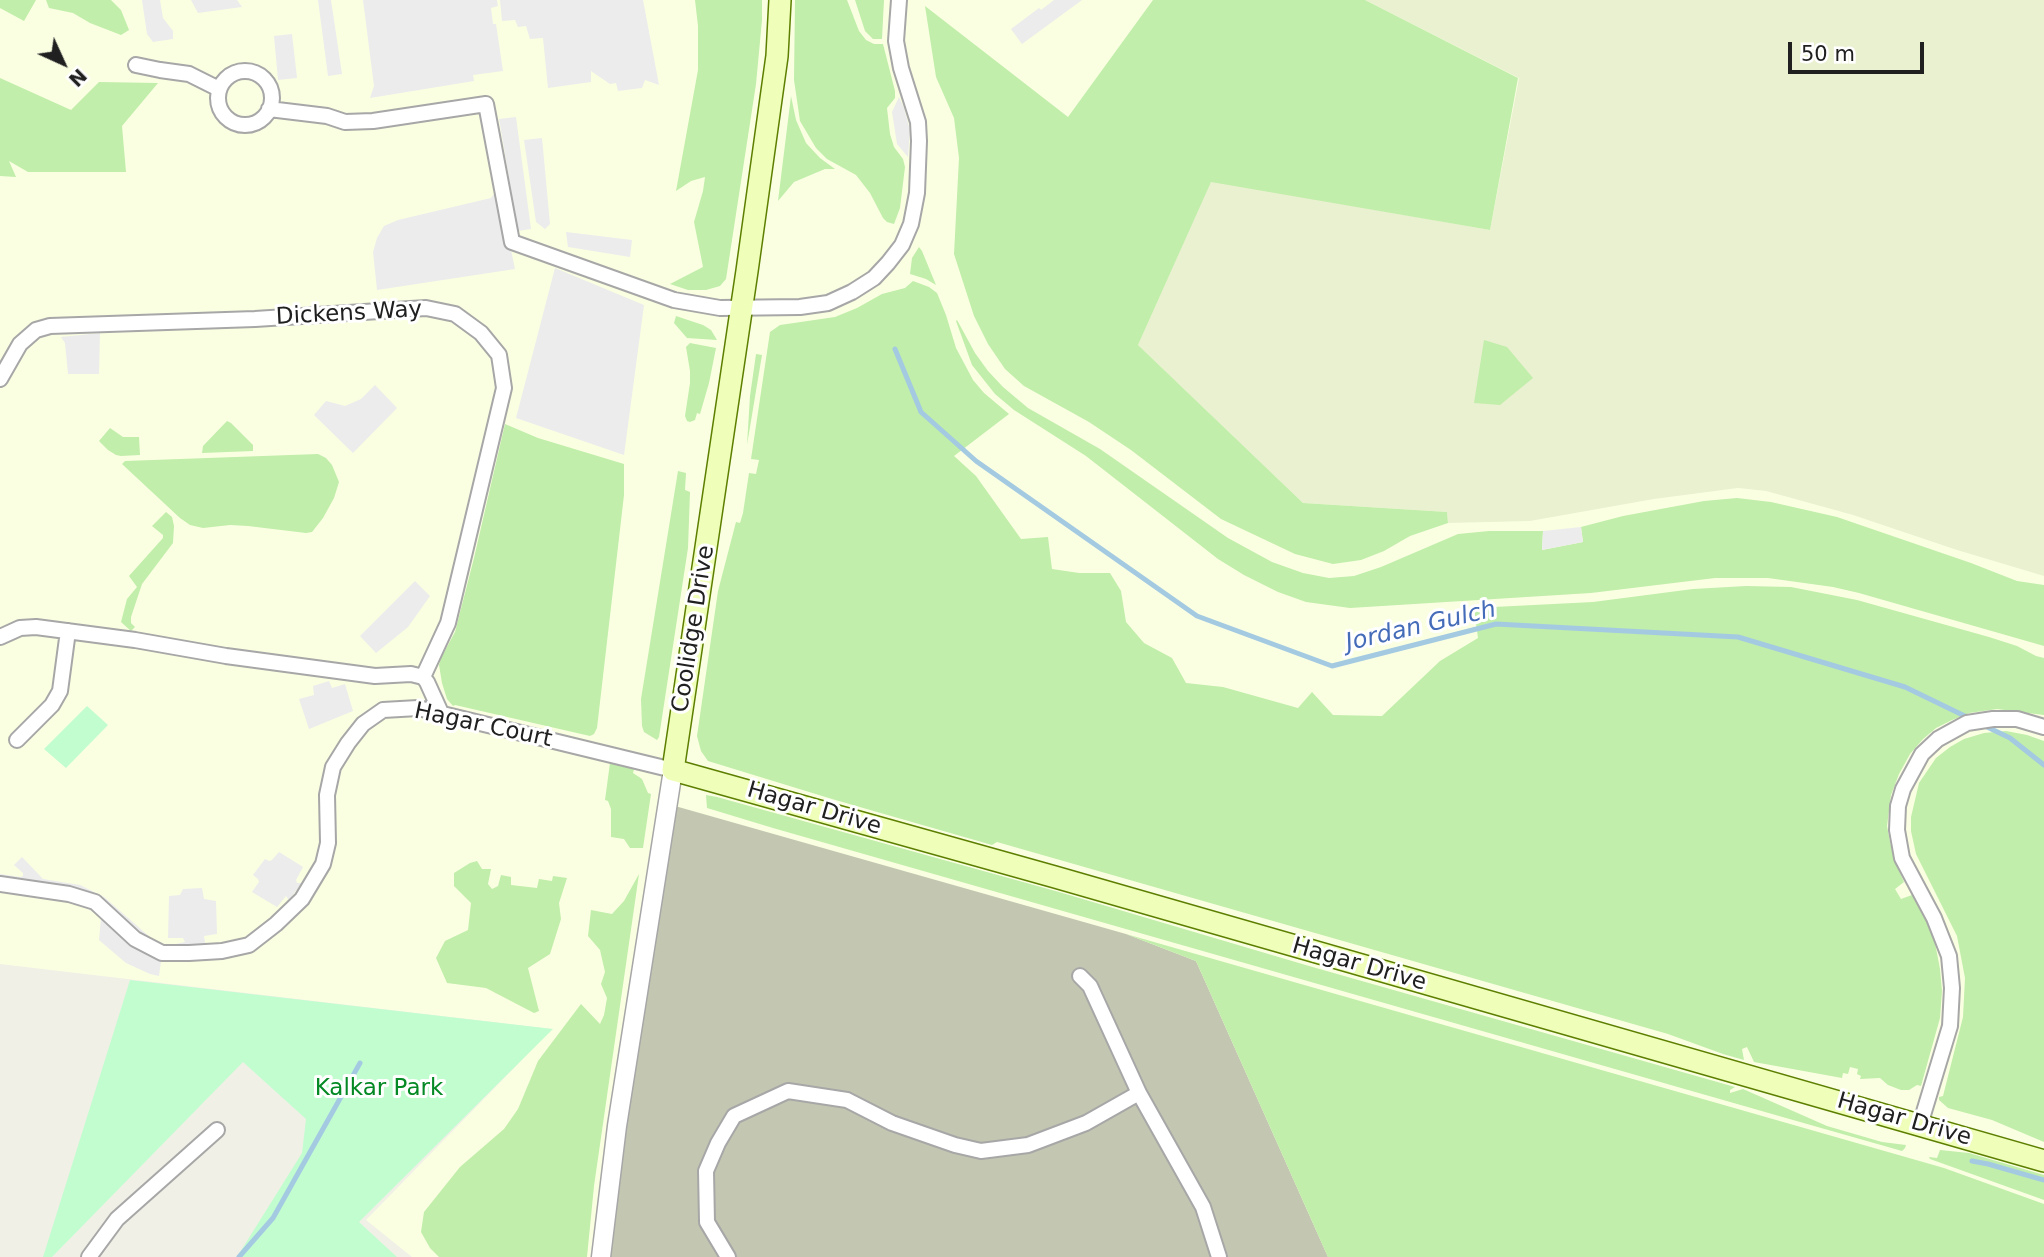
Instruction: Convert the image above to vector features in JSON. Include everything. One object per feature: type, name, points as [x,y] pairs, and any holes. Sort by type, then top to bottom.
[{"type":"main road","name":"Coolidge Drive","points":[[673,769],[777,56],[780,0]]},
{"type":"main road","name":"Hagar Drive","points":[[673,769],[2044,1160]]},
{"type":"street","points":[[269,109],[327,116],[345,122],[373,121],[486,104],[512,242],[674,300],[720,308],[800,307],[828,303],[874,278],[902,245],[911,224],[917,193],[918,122],[901,68],[896,41],[899,0]]},
{"type":"street","points":[[136,65],[189,74],[219,89]]},
{"type":"street","points":[[252,72],[267,83],[272,100],[265,116],[250,125],[233,123],[220,110],[219,89],[227,78],[235,73],[252,72]]},
{"type":"street","name":"Dickens Way","points":[[0,379],[20,344],[36,330],[50,327],[254,319],[426,308],[455,314],[481,333],[499,355],[504,388],[448,623],[423,677]]},
{"type":"street","points":[[0,637],[20,628],[36,627],[375,676],[411,674],[423,677],[427,682],[442,715]]},
{"type":"street","points":[[17,740],[52,705],[60,691],[68,631]]},
{"type":"street","name":"Hagar Court","points":[[0,884],[69,894],[95,902],[135,939],[162,953],[222,951],[249,945],[276,925],[302,899],[323,864],[328,843],[327,795],[333,767],[363,724],[383,709],[418,708],[673,769]]},
{"type":"street","points":[[1920,1125],[1950,1026],[1952,988],[1950,956],[1934,918],[1902,858],[1897,830],[1898,806],[1903,789],[1922,754],[1938,739],[1967,723],[2017,719],[2044,727]]},
{"type":"street","name":"Coolidge Drive","points":[[601,1257],[617,1126],[673,769]]},
{"type":"street","points":[[1080,976],[1096,997],[1139,1093],[1203,1206],[1219,1257]]},
{"type":"street","points":[[728,1257],[707,1222],[706,1171],[734,1116],[788,1091],[847,1100],[892,1123],[955,1146],[981,1151],[1028,1145],[1086,1123],[1139,1093]]},
{"type":"street","points":[[89,1257],[117,1219],[217,1130]]},
{"type":"shaded area","points":[[0,0],[2044,0],[2044,1257],[412,1257],[366,1220],[552,1029],[0,964]]},
{"type":"shaded area","points":[[142,0],[160,0],[163,18],[173,31],[173,39],[153,42],[147,34]]},
{"type":"shaded area","points":[[191,0],[237,0],[242,7],[198,13]]},
{"type":"shaded area","points":[[318,0],[331,0],[342,74],[328,76]]},
{"type":"shaded area","points":[[363,0],[497,0],[498,6],[491,8],[503,71],[473,75],[474,81],[370,98],[374,86]]},
{"type":"shaded area","points":[[500,0],[643,0],[659,85],[645,80],[642,88],[618,91],[616,83],[610,84],[591,71],[591,82],[548,88],[543,38],[530,39],[526,26],[518,27],[515,20],[502,21]]},
{"type":"shaded area","points":[[1054,0],[1082,0],[1022,44],[1011,29]]},
{"type":"shaded area","points":[[1365,0],[2044,0],[2044,576],[1853,515],[1766,491],[1738,488],[1654,499],[1530,521],[1448,523],[1447,512],[1303,503],[1138,345],[1211,181],[1490,230],[1519,78]]},
{"type":"shaded area","points":[[292,34],[297,78],[278,80],[274,36]]},
{"type":"shaded area","points":[[899,97],[910,130],[908,157],[897,144],[892,112]]},
{"type":"shaded area","points":[[516,117],[531,229],[518,231],[499,119]]},
{"type":"shaded area","points":[[542,138],[550,224],[545,229],[536,222],[524,140]]},
{"type":"shaded area","points":[[498,189],[515,269],[377,290],[373,252],[384,226],[398,220],[491,198]]},
{"type":"shaded area","points":[[566,232],[632,240],[630,257],[568,247]]},
{"type":"shaded area","points":[[555,268],[644,305],[624,455],[516,418]]},
{"type":"shaded area","points":[[100,333],[99,374],[68,374],[65,343],[61,337]]},
{"type":"shaded area","points":[[375,385],[397,408],[353,453],[314,415],[326,401],[345,406],[361,399]]},
{"type":"shaded area","points":[[1581,527],[1583,542],[1542,550],[1543,531]]},
{"type":"shaded area","points":[[415,581],[430,596],[408,627],[376,653],[360,636]]},
{"type":"shaded area","points":[[329,681],[332,688],[345,684],[353,711],[309,729],[299,699],[314,695],[313,686]]},
{"type":"shaded area","points":[[675,806],[1126,934],[1196,961],[1328,1257],[608,1257],[606,1243]]},
{"type":"shaded area","points":[[279,852],[303,867],[296,880],[297,883],[302,883],[289,900],[286,896],[277,907],[252,892],[259,882],[253,875],[265,859],[272,860]]},
{"type":"shaded area","points":[[22,857],[43,879],[80,885],[104,897],[151,938],[167,946],[185,942],[183,938],[168,938],[169,896],[180,895],[183,889],[202,888],[204,899],[216,901],[217,934],[204,936],[208,961],[161,961],[159,976],[126,963],[99,940],[101,918],[90,910],[62,901],[0,892],[0,874],[23,876],[14,865]]},
{"type":"green space","points":[[0,0],[36,0],[24,21],[0,8]]},
{"type":"green space","points":[[46,0],[111,0],[121,10],[129,30],[121,35],[73,13],[49,8]]},
{"type":"green space","points":[[695,0],[762,0],[756,84],[726,279],[720,286],[706,290],[688,290],[670,284],[703,267],[694,222],[705,177],[691,181],[676,191],[698,70]]},
{"type":"green space","points":[[795,0],[847,0],[859,31],[866,40],[883,44],[895,91],[895,98],[887,108],[890,134],[905,167],[900,208],[894,224],[883,218],[870,193],[856,175],[827,159],[816,148],[800,121],[794,80]]},
{"type":"green space","points":[[855,0],[884,0],[882,39],[873,39],[865,31]]},
{"type":"green space","points":[[1153,0],[1365,0],[1518,78],[1490,230],[1211,182],[1138,345],[1303,503],[1447,512],[1448,523],[1410,536],[1361,560],[1333,564],[1295,554],[1221,519],[1131,450],[1089,422],[1024,386],[1005,369],[988,344],[974,316],[954,254],[959,158],[954,118],[936,77],[925,6],[1068,117]]},
{"type":"green space","points":[[0,78],[71,110],[99,82],[158,83],[122,126],[126,172],[28,172],[9,161],[16,177],[0,176]]},
{"type":"green space","points":[[791,96],[796,120],[806,143],[835,169],[825,169],[794,182],[778,201]]},
{"type":"green space","points":[[919,247],[936,285],[910,274],[912,258]]},
{"type":"green space","points":[[913,281],[937,293],[956,348],[973,380],[1009,414],[954,456],[976,476],[1021,539],[1048,537],[1052,569],[1079,573],[1110,573],[1121,591],[1126,622],[1144,643],[1172,658],[1186,683],[1223,687],[1298,708],[1312,692],[1333,715],[1382,716],[1440,661],[1478,638],[1474,608],[1593,602],[1693,589],[1746,586],[1791,587],[1857,600],[1989,637],[2044,658],[2044,715],[1997,709],[1969,713],[1936,728],[1910,754],[1891,795],[1887,826],[1895,862],[1904,882],[1895,889],[1901,899],[1912,895],[1935,943],[1940,969],[1940,1018],[1921,1086],[1901,1090],[1888,1085],[1880,1078],[1860,1079],[1858,1069],[1850,1067],[1848,1074],[1843,1073],[1842,1078],[1754,1062],[1747,1047],[1742,1049],[1744,1060],[1668,1034],[997,842],[992,845],[708,761],[701,751],[697,736],[718,591],[736,522],[740,523],[743,513],[749,473],[756,474],[759,460],[751,459],[770,332],[780,325],[835,317],[882,294],[905,288]]},
{"type":"green space","points":[[676,316],[703,325],[711,330],[717,340],[687,338],[674,323]]},
{"type":"green space","points":[[957,320],[988,371],[1028,408],[1100,449],[1228,538],[1272,562],[1303,573],[1329,578],[1354,576],[1458,534],[1489,531],[1543,531],[1542,550],[1583,542],[1581,527],[1623,516],[1704,501],[1737,498],[1771,502],[1837,517],[2017,581],[2044,585],[2044,646],[1859,593],[1768,578],[1715,578],[1591,593],[1350,608],[1306,602],[1278,592],[1218,559],[1086,456],[1014,410],[995,394],[972,365]]},
{"type":"green space","points":[[1484,340],[1507,347],[1533,378],[1500,405],[1474,403]]},
{"type":"green space","points":[[690,343],[716,348],[700,414],[697,413],[695,420],[690,422],[685,416],[690,383],[686,347]]},
{"type":"green space","points":[[756,354],[762,355],[747,445],[750,396]]},
{"type":"green space","points":[[227,421],[253,445],[253,451],[202,453],[203,446]]},
{"type":"green space","points":[[505,424],[538,438],[624,464],[624,495],[597,728],[590,736],[453,706],[447,699],[442,683],[439,665],[455,632]]},
{"type":"green space","points":[[110,428],[123,437],[139,437],[140,455],[121,456],[108,450],[99,441]]},
{"type":"green space","points":[[318,454],[332,465],[339,482],[323,518],[312,532],[306,533],[248,526],[203,528],[190,525],[122,464],[125,461]]},
{"type":"green space","points":[[678,471],[686,473],[685,490],[690,492],[688,548],[657,740],[644,732],[641,699]]},
{"type":"green space","points":[[166,512],[172,517],[173,543],[142,584],[131,617],[131,623],[135,627],[131,631],[121,622],[127,599],[137,587],[129,576],[163,538],[152,526]]},
{"type":"green space","points":[[87,706],[108,725],[66,768],[44,749]]},
{"type":"green space","points":[[2006,731],[2044,741],[2044,1142],[1992,1120],[1948,1108],[1939,1100],[1939,1097],[1943,1096],[1963,1017],[1965,978],[1957,936],[1916,854],[1911,831],[1911,817],[1919,783],[1936,758],[1964,739],[1984,733]]},
{"type":"green space","points":[[610,763],[634,769],[633,773],[642,779],[651,794],[643,848],[630,848],[624,839],[611,837],[611,809],[605,800]]},
{"type":"green space","points":[[706,795],[1059,892],[1735,1087],[1730,1093],[1743,1089],[1827,1126],[1882,1142],[1906,1145],[1902,1151],[773,828],[707,808]]},
{"type":"green space","points":[[477,861],[482,869],[491,869],[488,884],[492,889],[498,886],[501,875],[511,877],[511,885],[537,888],[539,879],[552,881],[553,876],[567,878],[559,903],[561,919],[550,954],[528,968],[539,1011],[534,1013],[486,988],[447,983],[436,958],[445,941],[468,930],[471,903],[454,886],[454,873]]},
{"type":"green space","points":[[639,874],[594,1186],[587,1257],[439,1257],[421,1232],[424,1212],[460,1167],[504,1129],[518,1109],[538,1061],[581,1004],[600,1024],[607,998],[601,984],[605,972],[600,950],[588,936],[591,910],[612,914],[624,901]]},
{"type":"green space","points":[[1126,934],[1944,1168],[2044,1204],[2044,1257],[1328,1257],[1196,961]]},
{"type":"green space","name":"Kalkar Park","points":[[130,980],[553,1029],[359,1222],[397,1257],[237,1257],[302,1153],[306,1119],[243,1062],[52,1257],[43,1257]]},
{"type":"green space","points":[[1940,1150],[1969,1153],[2044,1175],[2044,1200],[1930,1159],[1929,1157],[1937,1158]]},
{"type":"waterway","name":"Jordan Gulch","points":[[895,349],[921,412],[976,461],[1197,616],[1332,666],[1496,624],[1738,637],[1905,687],[1971,719]]},
{"type":"waterway","name":"Jordan Gulch","points":[[1983,725],[2010,738],[2044,765]]},
{"type":"waterway","points":[[239,1257],[273,1218],[360,1063]]},
{"type":"waterway","points":[[1972,1161],[2044,1180]]}]
